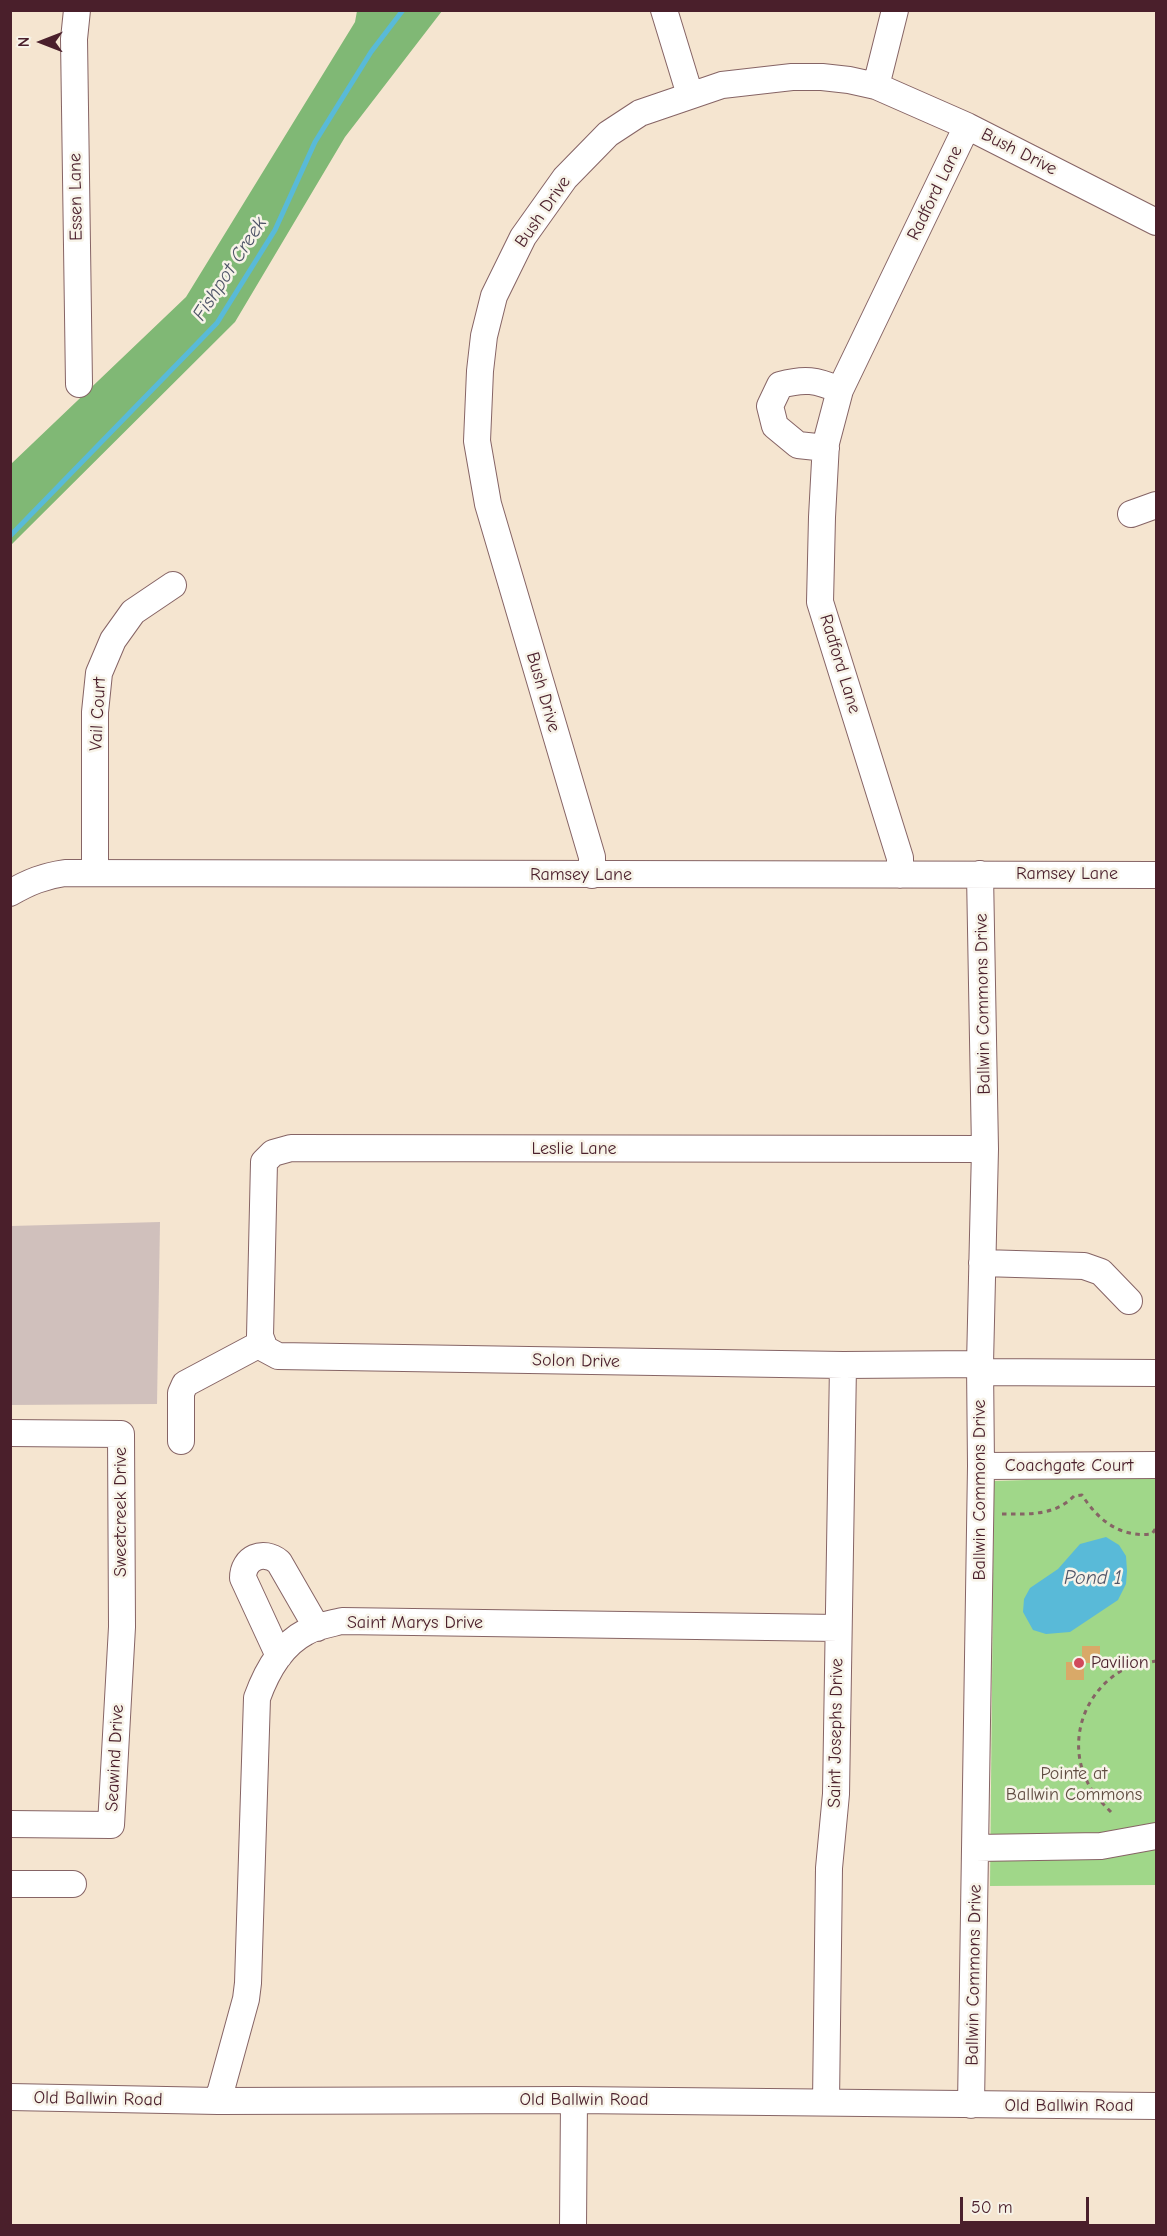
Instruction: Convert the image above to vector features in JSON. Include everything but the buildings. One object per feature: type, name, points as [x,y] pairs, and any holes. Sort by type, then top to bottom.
[{"type":"street","name":"Essen Lane","points":[[78,10],[74,39],[79,384]]},
{"type":"street","points":[[664,10],[690,95]]},
{"type":"street","points":[[876,86],[895,10]]},
{"type":"street","name":"Bush Drive","points":[[592,875],[592,857],[488,504],[477,441],[484,336],[494,296],[522,237],[564,178],[608,134],[640,113],[690,95],[722,86],[792,77],[849,80],[876,86],[967,126],[1156,222]]},
{"type":"street","name":"Radford Lane","points":[[900,875],[900,858],[820,602],[826,448],[840,390],[967,126]]},
{"type":"street","points":[[826,448],[798,445],[775,426],[770,406],[780,385],[796,381],[816,381],[840,390]]},
{"type":"street","points":[[1131,514],[1156,505]]},
{"type":"street","name":"Vail Court","points":[[95,873],[95,711],[99,673],[113,640],[133,612],[173,585]]},
{"type":"street","name":"Ramsey Lane","points":[[10,893],[43,877],[65,873],[1156,875]]},
{"type":"street","name":"Ballwin Commons Drive","points":[[971,2105],[985,1149],[981,874]]},
{"type":"street","name":"Leslie Lane","points":[[262,1343],[264,1162],[273,1154],[291,1148],[985,1149]]},
{"type":"street","points":[[982,1263],[1084,1266],[1101,1272],[1129,1301]]},
{"type":"street","points":[[181,1441],[181,1393],[185,1384],[262,1343]]},
{"type":"street","name":"Solon Drive","points":[[262,1343],[271,1354],[282,1356],[843,1365],[1156,1373]]},
{"type":"street","name":"Saint Josephs Drive","points":[[826,2102],[829,1868],[837,1794],[843,1365]]},
{"type":"street","name":"Sweetcreek Drive","points":[[10,1433],[121,1434],[122,1627]]},
{"type":"street","name":"Coachgate Court","points":[[981,1466],[1156,1465]]},
{"type":"street","points":[[279,1656],[243,1578],[243,1572],[250,1559],[264,1555],[273,1557],[279,1562],[317,1628]]},
{"type":"street","name":"Saint Marys Drive","points":[[218,2101],[246,1999],[248,1983],[257,1698],[270,1667],[295,1639],[307,1631],[342,1621],[838,1628]]},
{"type":"street","name":"Seawind Drive","points":[[10,1824],[111,1825],[122,1627]]},
{"type":"street","points":[[976,1848],[1101,1846],[1156,1836]]},
{"type":"street","points":[[10,1884],[73,1884]]},
{"type":"street","name":"Old Ballwin Road","points":[[10,2097],[218,2101],[574,2100],[1156,2106]]},
{"type":"street","points":[[573,2226],[574,2100]]},
{"type":"path","points":[[1000,1515],[1042,1513],[1066,1505],[1074,1496],[1082,1495],[1094,1514],[1115,1528],[1138,1536],[1152,1534],[1156,1528]]},
{"type":"path","points":[[1111,1812],[1095,1796],[1080,1760],[1079,1732],[1085,1711],[1095,1695],[1122,1670],[1156,1661]]},
{"type":"shaded area","points":[[160,1222],[157,1404],[11,1405],[11,1226]]},
{"type":"green space","points":[[357,11],[442,11],[345,137],[235,322],[11,545],[11,464],[186,297],[355,22]]},
{"type":"green space","name":"Pointe at Ballwin Commons","points":[[1156,1476],[1156,1885],[990,1886],[994,1481]]},
{"type":"water","name":"Pond 1","points":[[1106,1537],[1119,1545],[1126,1556],[1126,1584],[1118,1600],[1070,1632],[1046,1634],[1033,1630],[1023,1612],[1024,1599],[1030,1588],[1058,1569],[1080,1544]]},
{"type":"waterway","name":"Fishpot Creek","points":[[10,536],[217,323],[275,230],[315,142],[371,52],[403,10]]},
{"type":"place","name":"Pavilion","points":[[1079,1663]]}]
